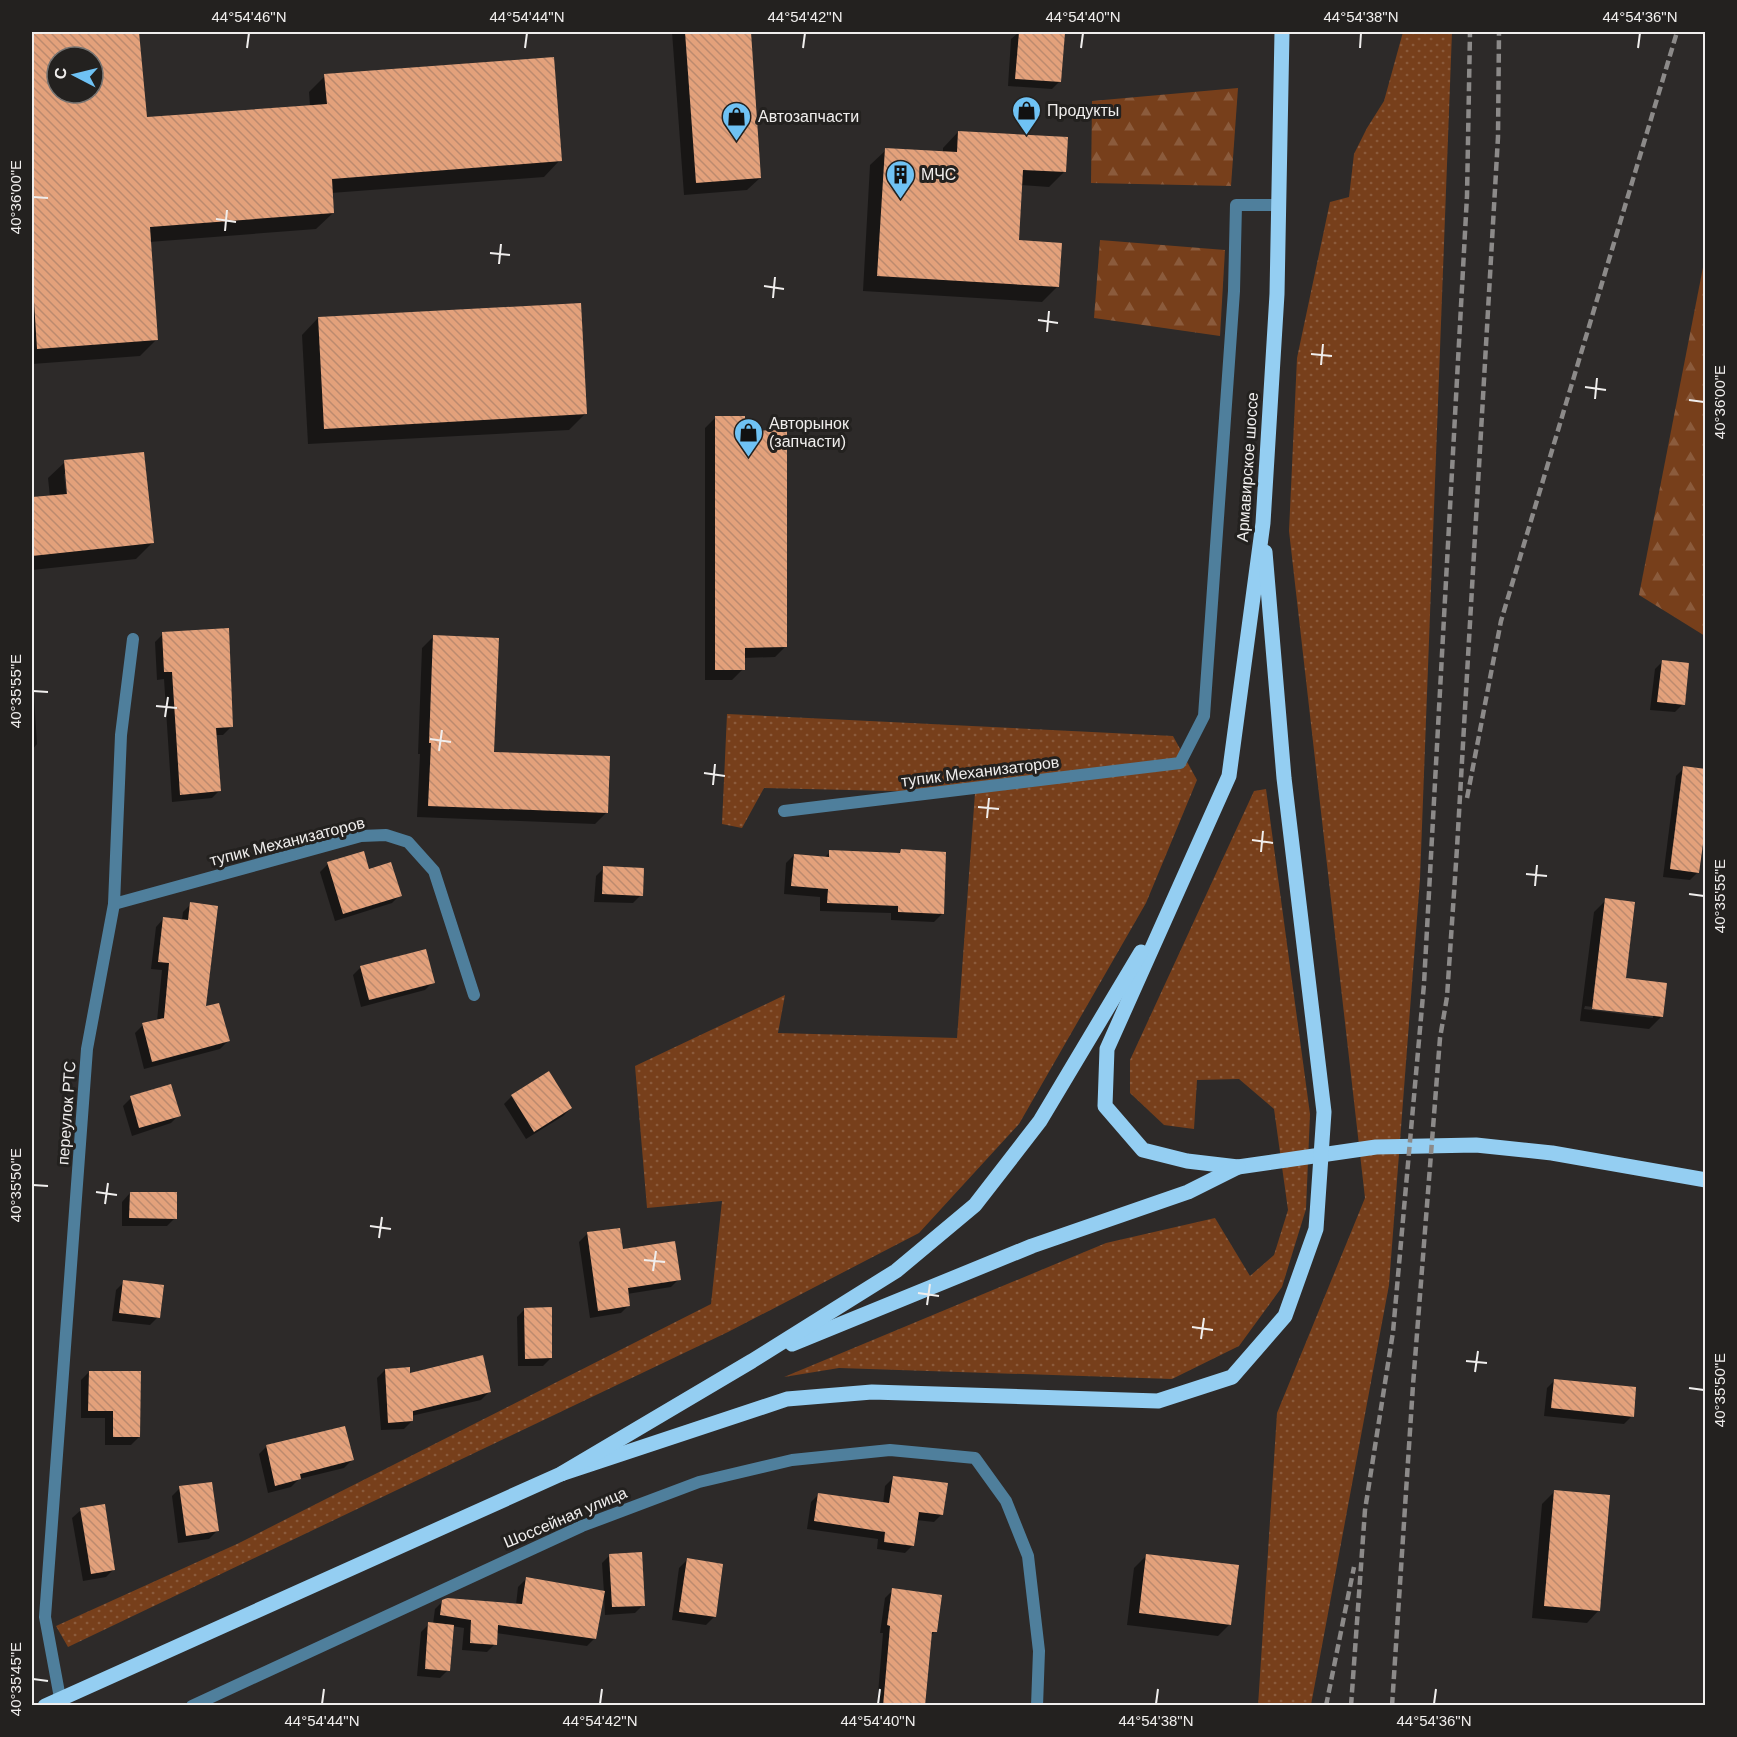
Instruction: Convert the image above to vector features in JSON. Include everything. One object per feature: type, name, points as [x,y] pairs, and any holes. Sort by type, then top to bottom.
[{"type":"main road","name":"Армавирское шоссе","points":[[1176,893],[1229,776],[1263,523],[1277,294],[1282,32]]},
{"type":"main road","points":[[45,1706],[561,1474],[788,1399],[872,1392],[1158,1401],[1232,1377],[1285,1316],[1316,1229],[1324,1112],[1284,778],[1263,523]]},
{"type":"main road","points":[[561,1474],[752,1361],[896,1271],[975,1205],[1040,1121],[1176,893]]},
{"type":"main road","points":[[1176,893],[1107,1049],[1105,1106],[1143,1150],[1187,1161],[1238,1167],[1376,1147],[1476,1145],[1552,1153],[1706,1180]]},
{"type":"main road","points":[[752,1361],[1032,1246],[1188,1192],[1238,1167]]},
{"type":"street","name":"тупик Механизаторов","points":[[784,811],[1180,763],[1204,716],[1234,291],[1236,205],[1280,205]]},
{"type":"street","name":"переулок РТС","points":[[60,1698],[45,1617],[87,1049],[114,904],[121,735],[134,639]]},
{"type":"street","name":"тупик Механизаторов","points":[[114,904],[361,836],[386,835],[408,842],[434,871],[474,995]]},
{"type":"street","name":"Шоссейная улица","points":[[192,1706],[582,1526],[699,1482],[792,1460],[890,1450],[975,1458],[1006,1501],[1028,1556],[1039,1652],[1037,1706]]},
{"type":"green space","points":[[1403,32],[1452,32],[1420,879],[1389,1285],[1311,1705],[1258,1706],[1277,1413],[1365,1198],[1289,531],[1297,358],[1330,202],[1349,197],[1354,154],[1384,101]]},
{"type":"green space","points":[[1238,88],[1231,186],[1091,183],[1092,101]]},
{"type":"green space","points":[[1100,240],[1225,250],[1220,336],[1094,318]]},
{"type":"green space","points":[[1705,257],[1705,636],[1639,595]]},
{"type":"green space","points":[[727,714],[1173,736],[1197,780],[1146,903],[1019,1124],[919,1233],[728,1332],[68,1647],[56,1626],[237,1544],[711,1304],[722,1201],[647,1208],[635,1066],[785,995],[778,1033],[957,1038],[975,793],[764,788],[742,828],[722,824]]},
{"type":"green space","points":[[1266,789],[1310,1114],[1306,1209],[1282,1287],[1239,1346],[1172,1379],[839,1368],[784,1377],[1106,1243],[1215,1218],[1250,1276],[1274,1255],[1288,1210],[1274,1109],[1239,1079],[1197,1080],[1194,1129],[1164,1125],[1130,1093],[1130,1060],[1254,791]]},
{"type":"building","points":[[32,32],[139,32],[147,117],[327,104],[324,74],[554,57],[562,161],[332,179],[334,213],[150,227],[158,340],[37,349],[32,270]]},
{"type":"building","points":[[685,32],[751,32],[761,178],[696,183]]},
{"type":"building","points":[[1019,32],[1065,33],[1061,82],[1015,79]]},
{"type":"building","points":[[958,131],[1068,137],[1066,172],[1023,170],[1019,240],[1062,243],[1059,287],[877,276],[885,148],[957,152]]},
{"type":"building","points":[[581,303],[587,414],[324,429],[318,317]]},
{"type":"building","points":[[715,416],[745,416],[745,431],[787,430],[787,647],[745,648],[745,670],[715,670]]},
{"type":"building","points":[[144,452],[154,543],[32,556],[32,497],[67,494],[64,460]]},
{"type":"building","points":[[229,628],[233,727],[216,728],[221,791],[180,795],[172,672],[164,672],[162,632]]},
{"type":"building","points":[[433,635],[499,638],[494,752],[610,756],[608,813],[428,806]]},
{"type":"building","points":[[1662,660],[1689,663],[1685,705],[1657,702]]},
{"type":"building","points":[[1683,766],[1706,769],[1706,822],[1699,873],[1670,869]]},
{"type":"building","points":[[901,849],[946,852],[944,914],[898,912],[898,906],[827,903],[828,889],[791,886],[794,854],[829,857],[829,850],[900,853]]},
{"type":"building","points":[[364,851],[369,869],[391,862],[402,896],[343,914],[327,862]]},
{"type":"building","points":[[603,866],[644,868],[643,896],[602,894]]},
{"type":"building","points":[[1605,898],[1635,902],[1626,978],[1667,983],[1663,1017],[1592,1009]]},
{"type":"building","points":[[190,902],[218,906],[206,1006],[219,1003],[230,1041],[152,1062],[142,1023],[164,1018],[169,963],[158,962],[163,917],[188,920]]},
{"type":"building","points":[[426,949],[435,983],[369,1000],[360,966]]},
{"type":"building","points":[[549,1071],[572,1108],[534,1132],[511,1095]]},
{"type":"building","points":[[171,1084],[181,1116],[139,1128],[130,1096]]},
{"type":"building","points":[[130,1192],[177,1192],[177,1219],[129,1218]]},
{"type":"building","points":[[620,1228],[623,1249],[675,1241],[681,1280],[628,1288],[630,1306],[598,1311],[587,1232]]},
{"type":"building","points":[[123,1280],[164,1285],[160,1318],[119,1313]]},
{"type":"building","points":[[552,1307],[552,1358],[525,1359],[524,1308]]},
{"type":"building","points":[[483,1355],[491,1392],[413,1411],[413,1421],[388,1423],[385,1369],[410,1367],[410,1373]]},
{"type":"building","points":[[89,1371],[141,1371],[140,1437],[113,1437],[113,1411],[88,1411]]},
{"type":"building","points":[[1554,1379],[1636,1387],[1634,1417],[1551,1408]]},
{"type":"building","points":[[345,1426],[354,1460],[300,1474],[301,1479],[275,1486],[266,1445]]},
{"type":"building","points":[[893,1476],[948,1483],[943,1515],[919,1512],[914,1546],[884,1542],[885,1532],[814,1521],[818,1493],[889,1503]]},
{"type":"building","points":[[212,1482],[219,1531],[186,1536],[179,1486]]},
{"type":"building","points":[[1554,1490],[1610,1495],[1600,1611],[1544,1606]]},
{"type":"building","points":[[105,1504],[115,1570],[91,1574],[80,1508]]},
{"type":"building","points":[[642,1552],[645,1606],[612,1607],[609,1554]]},
{"type":"building","points":[[1146,1554],[1239,1565],[1231,1625],[1139,1613]]},
{"type":"building","points":[[687,1558],[723,1564],[716,1617],[679,1612]]},
{"type":"building","points":[[526,1577],[605,1591],[596,1639],[498,1625],[497,1645],[470,1643],[471,1620],[440,1615],[442,1600],[447,1598],[522,1604]]},
{"type":"building","points":[[892,1588],[942,1595],[937,1632],[932,1632],[925,1706],[883,1706],[890,1626],[887,1625]]},
{"type":"building","points":[[428,1622],[454,1625],[450,1671],[425,1669]]},
{"type":"railway","points":[[1351,1706],[1365,1510],[1393,1332],[1424,984],[1467,196],[1470,32]]},
{"type":"railway","points":[[1392,1706],[1413,1385],[1440,1038],[1447,997],[1457,848],[1498,137],[1499,32]]},
{"type":"railway","points":[[1467,798],[1501,621],[1677,32]]},
{"type":"railway","points":[[1326,1706],[1354,1567]]},
{"type":"place","name":"Продукты","points":[[1026,136]]},
{"type":"place","name":"Автозапчасти","points":[[737,142]]},
{"type":"place","name":"МЧС","points":[[900,200]]},
{"type":"place","name":"Авторынок (запчасти)","points":[[748,458]]}]
